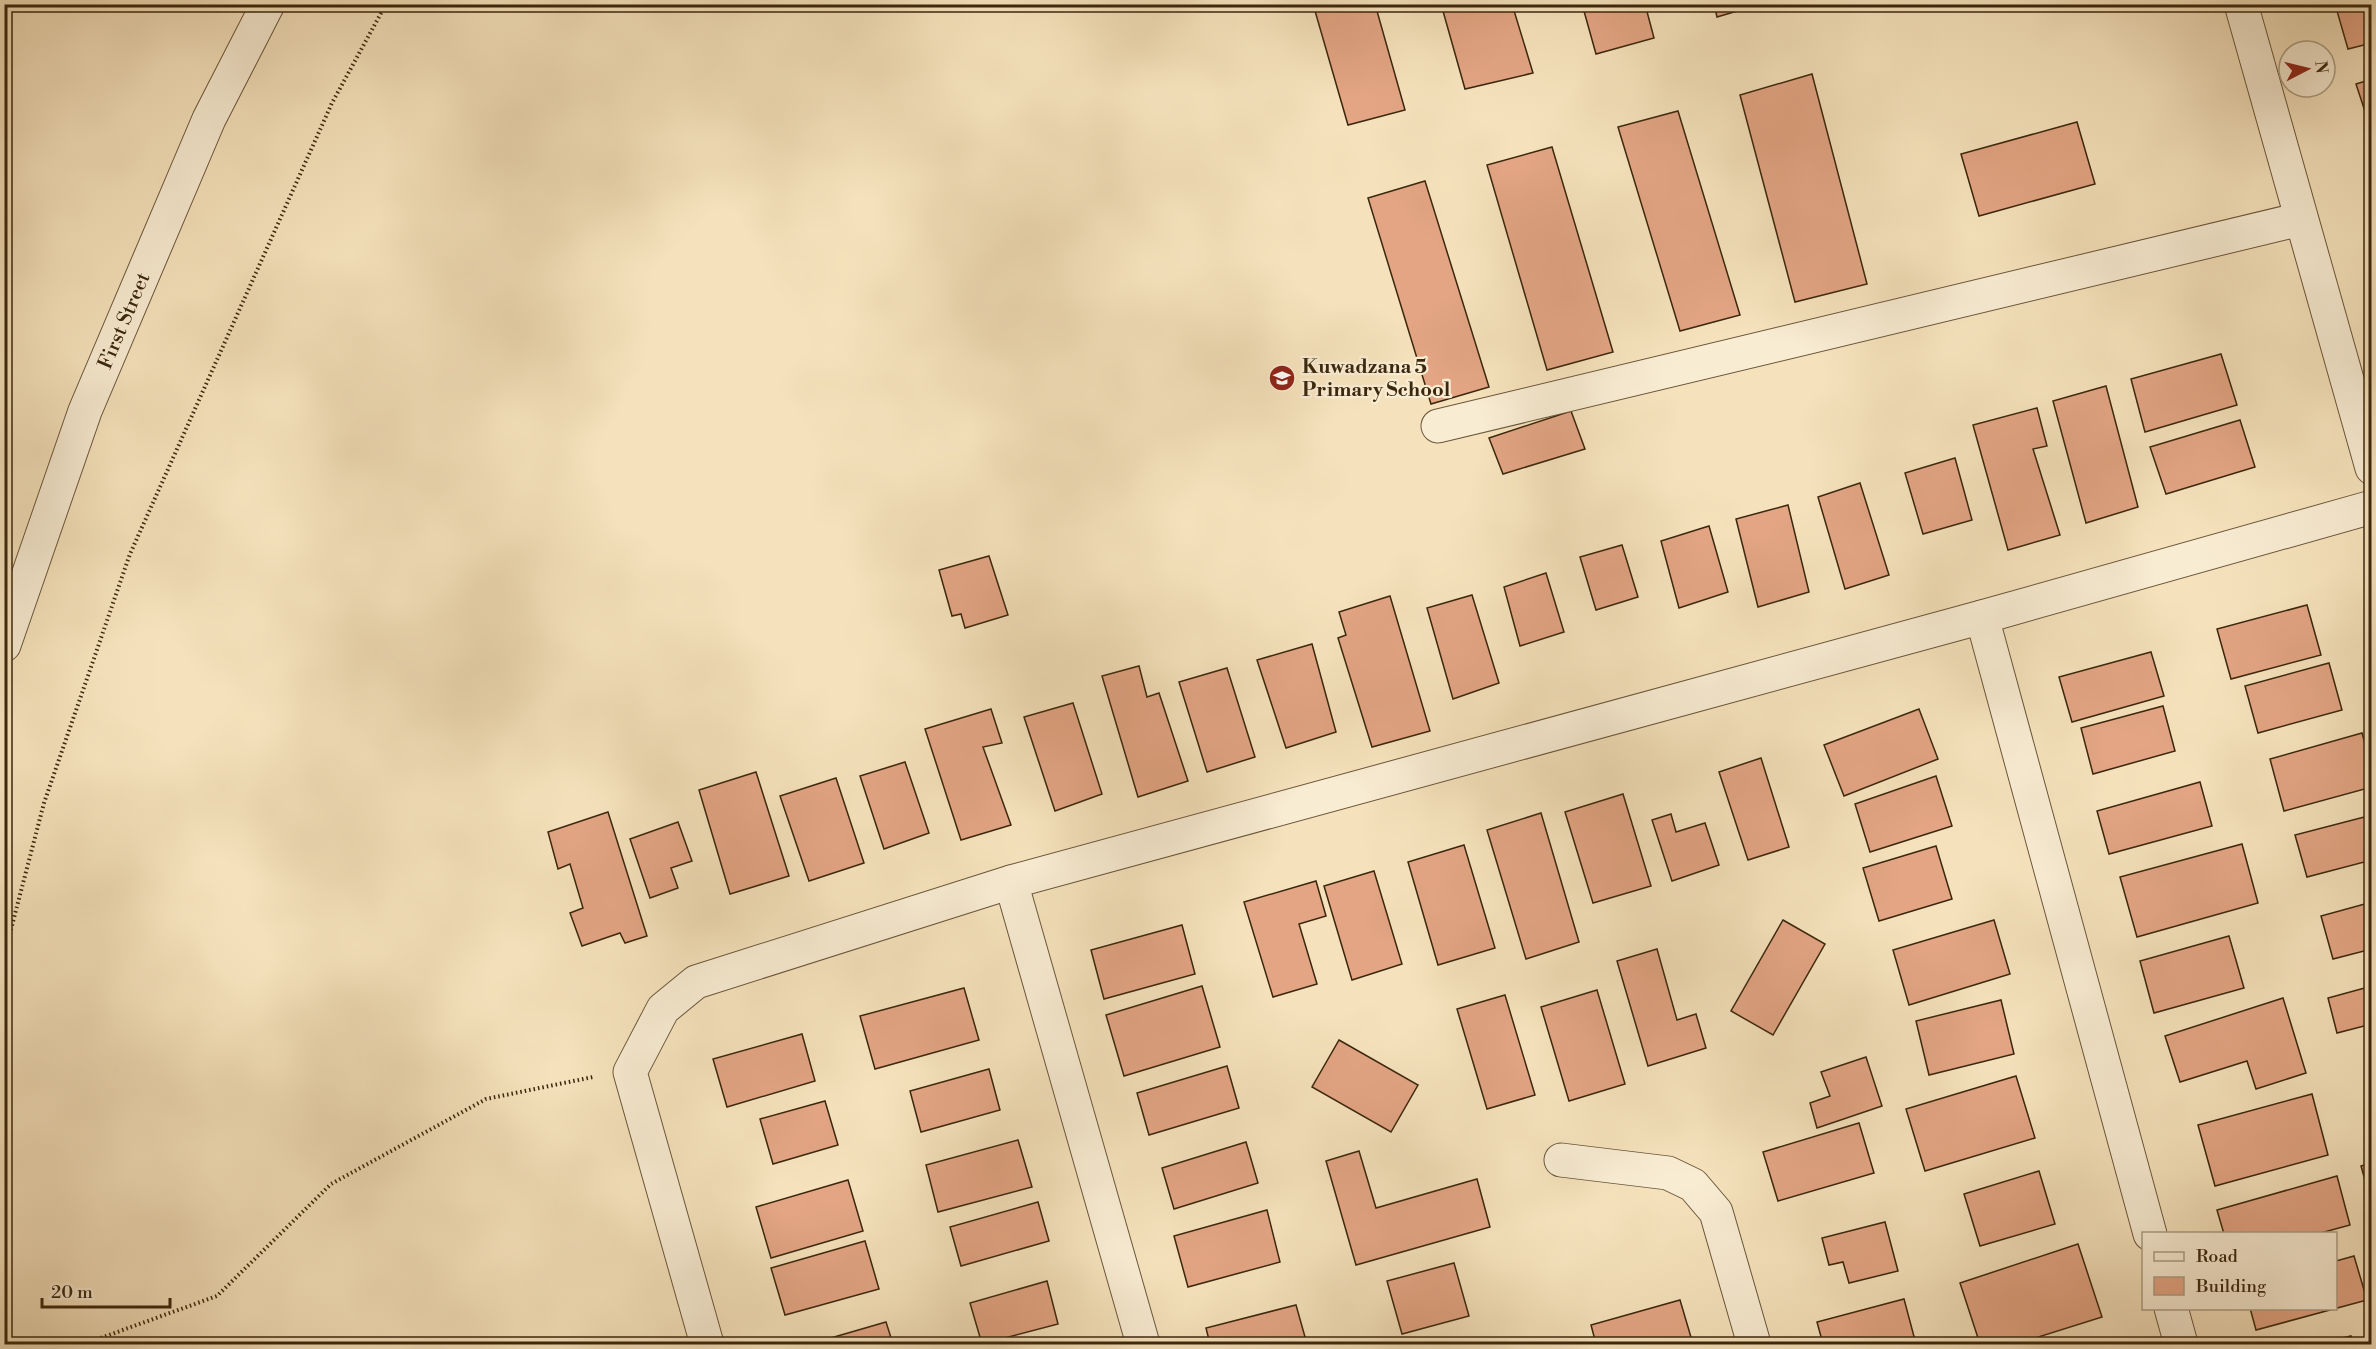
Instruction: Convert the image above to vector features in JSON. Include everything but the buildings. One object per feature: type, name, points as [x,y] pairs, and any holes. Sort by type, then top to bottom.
[{"type":"street","name":"First Street","points":[[4,645],[85,411],[209,119],[268,4]]},
{"type":"street","points":[[2241,4],[2372,468]]},
{"type":"street","points":[[1438,426],[2301,219]]},
{"type":"street","points":[[707,1344],[630,1072],[663,1009],[696,982],[1011,882],[1982,617],[2372,507]]},
{"type":"street","points":[[1982,617],[2150,1232]]},
{"type":"street","points":[[1011,882],[1143,1344]]},
{"type":"street","points":[[1561,1160],[1668,1173],[1693,1185],[1716,1212],[1754,1344]]},
{"type":"street","points":[[2172,1310],[2181,1344]]},
{"type":"path","points":[[4,956],[44,803],[130,554],[332,103],[386,4]]},
{"type":"path","points":[[84,1344],[217,1296],[331,1184],[486,1099],[577,1080],[630,1072]]},
{"type":"place","name":"Kuwadzana 5 Primary School","points":[[1282,378]]}]
